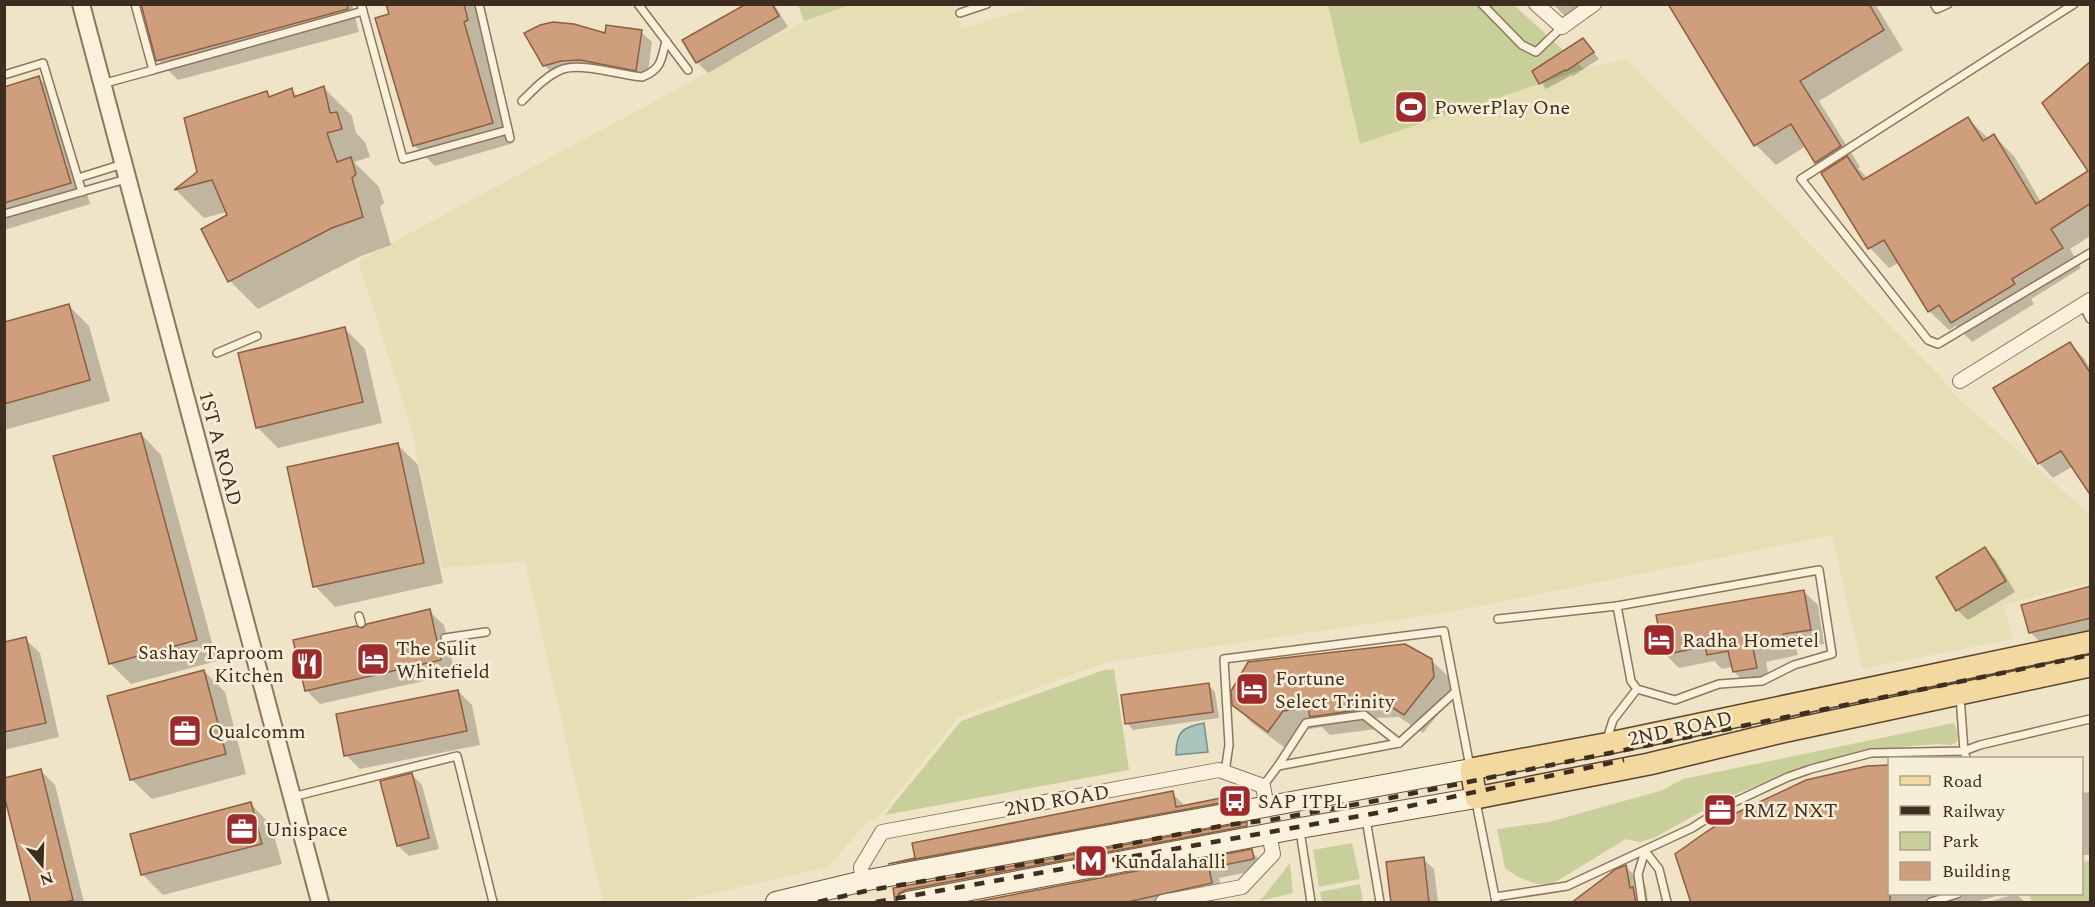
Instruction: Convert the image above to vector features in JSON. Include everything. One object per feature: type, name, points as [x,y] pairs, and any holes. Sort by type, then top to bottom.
[{"type":"main road","name":"2ND ROAD","points":[[776,903],[863,881],[1605,744],[2091,642]]},
{"type":"main road","name":"2ND ROAD","points":[[907,903],[1649,764],[2091,666]]},
{"type":"main road","points":[[1471,769],[1476,798]]},
{"type":"street","name":"1ST A ROAD","points":[[81,4],[320,903]]},
{"type":"street","points":[[1536,4],[1562,27],[1594,4]]},
{"type":"street","points":[[1960,381],[2087,302]]},
{"type":"street","name":"2ND ROAD","points":[[863,881],[861,867],[882,832],[1219,770],[1263,786]]},
{"type":"street","points":[[1263,786],[1268,808]]},
{"type":"street","points":[[1163,903],[1242,887],[1273,854],[1269,834]]},
{"type":"lane","points":[[135,4],[153,70]]},
{"type":"lane","points":[[479,4],[510,138]]},
{"type":"lane","points":[[638,4],[688,70]]},
{"type":"lane","points":[[960,13],[987,4]]},
{"type":"lane","points":[[1482,4],[1522,45],[1536,52],[1562,27]]},
{"type":"lane","points":[[1934,4],[1937,9],[1948,4]]},
{"type":"lane","points":[[2074,4],[1801,179],[1928,340],[1938,344],[2091,253]]},
{"type":"lane","points":[[102,84],[362,8],[403,159],[508,130]]},
{"type":"lane","points":[[522,100],[553,74],[565,69],[578,67],[642,77],[652,73],[659,67],[666,41]]},
{"type":"lane","points":[[4,75],[43,63],[82,192]]},
{"type":"lane","points":[[78,178],[125,171]]},
{"type":"lane","points":[[4,214],[82,192],[125,171]]},
{"type":"lane","points":[[2087,302],[2091,319]]},
{"type":"lane","points":[[217,354],[257,336]]},
{"type":"lane","points":[[1498,619],[1617,606],[1819,570],[1832,654],[1794,665],[1762,681],[1719,684],[1675,700],[1637,689],[1631,681],[1617,606]]},
{"type":"lane","points":[[1225,772],[1229,745],[1224,659],[1444,631],[1471,769]]},
{"type":"lane","points":[[446,638],[486,632]]},
{"type":"lane","points":[[1605,744],[1613,720],[1637,689]]},
{"type":"lane","points":[[1278,766],[1399,743],[1455,692]]},
{"type":"lane","points":[[1960,694],[1965,755]]},
{"type":"lane","points":[[1263,786],[1306,723],[1364,715],[1399,743]]},
{"type":"lane","points":[[1476,798],[1495,900],[1568,886],[1692,828],[1728,805],[1788,777],[1811,769],[1871,753],[1965,755],[1980,745],[2091,719]]},
{"type":"lane","points":[[292,797],[457,756],[493,903]]},
{"type":"lane","points":[[1366,818],[1380,903]]},
{"type":"lane","points":[[1300,828],[1311,903]]},
{"type":"lane","points":[[1642,903],[1638,874],[1645,851]]},
{"type":"lane","points":[[1645,851],[1659,868],[1667,903]]},
{"type":"lane","points":[[1931,903],[1954,895]]},
{"type":"shaded area","points":[[850,5],[954,5],[962,29],[1039,5],[1328,5],[1360,144],[1584,69],[1626,59],[1939,375],[1956,396],[2090,515],[2090,582],[2003,605],[2013,639],[1862,669],[1832,535],[1456,611],[1107,662],[959,717],[876,820],[868,821],[828,867],[676,902],[603,902],[525,561],[442,568],[410,424],[358,261],[804,21]]},
{"type":"green space","points":[[798,4],[850,5],[804,21]]},
{"type":"green space","name":"PowerPlay One","points":[[1328,5],[1514,5],[1584,69],[1360,144]]},
{"type":"green space","points":[[1114,669],[1129,770],[885,815],[961,721],[1104,670]]},
{"type":"green space","points":[[1954,723],[1958,734],[1957,742],[1951,745],[1874,749],[1807,765],[1722,800],[1656,837],[1640,842],[1626,839],[1552,884],[1536,884],[1516,876],[1505,868],[1497,829],[1549,822],[1663,790],[1683,779]]},
{"type":"green space","points":[[1352,843],[1360,879],[1319,887],[1313,850]]},
{"type":"green space","points":[[2090,861],[2090,902],[2032,902],[2028,895],[2083,895],[2083,862]]},
{"type":"green space","points":[[1290,863],[1293,893],[1260,901]]},
{"type":"green space","points":[[1360,884],[1363,902],[1322,902],[1320,892]]},
{"type":"water","points":[[1204,723],[1208,752],[1176,755],[1177,741],[1182,732],[1190,726]]},
{"type":"building","points":[[141,4],[347,4],[348,9],[156,61]]},
{"type":"building","points":[[386,4],[464,4],[468,20],[464,22],[493,123],[413,146],[375,18],[389,14]]},
{"type":"building","points":[[746,4],[772,4],[779,16],[696,63],[682,40]]},
{"type":"building","points":[[1668,4],[1869,4],[1884,30],[1800,81],[1841,146],[1815,163],[1791,124],[1754,146]]},
{"type":"building","points":[[553,22],[574,24],[605,33],[606,25],[642,30],[636,71],[580,60],[561,61],[543,66],[524,33],[540,25]]},
{"type":"building","points":[[1583,38],[1594,52],[1566,71],[1539,84],[1532,71]]},
{"type":"building","points":[[2091,61],[2091,203],[2051,229],[2063,248],[2012,279],[2015,284],[1951,323],[1939,305],[1928,312],[1884,240],[1868,249],[1821,173],[1847,156],[1863,180],[1968,117],[1983,141],[1994,134],[2036,204],[2088,171],[2042,103]]},
{"type":"building","points":[[39,76],[71,183],[4,203],[4,87]]},
{"type":"building","points":[[324,86],[330,113],[337,112],[342,129],[327,133],[337,162],[351,157],[356,174],[352,178],[363,217],[332,228],[228,282],[201,229],[227,215],[212,180],[174,190],[197,172],[184,118],[267,91],[269,97],[292,88],[294,97]]},
{"type":"building","points":[[69,304],[90,380],[4,404],[4,322]]},
{"type":"building","points":[[345,327],[363,402],[256,428],[238,353]]},
{"type":"building","points":[[2070,342],[2091,374],[2091,496],[2061,451],[2038,464],[1993,388]]},
{"type":"building","points":[[141,433],[197,640],[109,664],[53,456]]},
{"type":"building","points":[[398,443],[424,563],[313,587],[287,467]]},
{"type":"building","points":[[1985,547],[2006,581],[1956,611],[1936,577]]},
{"type":"building","points":[[2091,586],[2091,618],[2029,633],[2021,605]]},
{"type":"building","points":[[1804,590],[1811,630],[1783,634],[1785,642],[1753,648],[1757,668],[1733,672],[1728,651],[1707,655],[1705,646],[1664,655],[1656,615]]},
{"type":"building","points":[[430,609],[441,660],[305,691],[293,640],[356,626],[362,628],[367,624]]},
{"type":"building","points":[[26,637],[46,723],[4,732],[4,642]]},
{"type":"building","points":[[1405,644],[1432,659],[1434,677],[1404,715],[1379,699],[1356,700],[1357,710],[1310,717],[1308,708],[1283,711],[1268,732],[1232,705],[1231,691],[1248,662]]},
{"type":"building","points":[[204,670],[226,754],[130,780],[107,696]]},
{"type":"building","points":[[1209,683],[1213,712],[1125,724],[1121,695]]},
{"type":"building","points":[[458,690],[467,731],[344,756],[336,714]]},
{"type":"building","points":[[1888,765],[1888,895],[1890,895],[1890,903],[1691,903],[1675,854],[1734,814],[1806,780],[1867,766]]},
{"type":"building","points":[[41,769],[73,900],[62,903],[31,903],[4,795],[4,778]]},
{"type":"building","points":[[412,773],[429,838],[397,846],[380,781]]},
{"type":"building","points":[[1173,791],[1176,807],[1241,794],[1242,799],[888,864],[915,858],[912,843]]},
{"type":"building","points":[[251,802],[262,844],[141,875],[130,834]]},
{"type":"building","points":[[1247,822],[1247,826],[905,890],[899,893],[895,902],[893,888]]},
{"type":"building","points":[[1252,849],[1254,859],[1209,868],[1212,883],[1123,903],[969,903]]},
{"type":"building","points":[[1424,857],[1429,903],[1391,903],[1386,862]]},
{"type":"building","points":[[1626,865],[1630,888],[1633,887],[1636,903],[1571,903],[1616,869]]},
{"type":"railway","points":[[818,902],[870,890],[1021,865],[1226,825],[1270,820],[1380,800],[2090,655]]},
{"type":"railway","points":[[876,902],[1382,812],[1624,760]]},
{"type":"place","name":"PowerPlay One","points":[[1411,107]]},
{"type":"place","name":"Radha Hometel","points":[[1659,640]]},
{"type":"place","name":"The Sulit Whitefield","points":[[373,659]]},
{"type":"place","name":"Sashay Taproom Kitchen","points":[[307,664]]},
{"type":"place","name":"Fortune Select Trinity","points":[[1252,689]]},
{"type":"place","name":"Qualcomm","points":[[185,731]]},
{"type":"place","name":"SAP ITPL","points":[[1235,801]]},
{"type":"place","name":"RMZ NXT","points":[[1720,810]]},
{"type":"place","name":"Unispace","points":[[242,829]]},
{"type":"place","name":"Kundalahalli","points":[[1091,861]]}]
